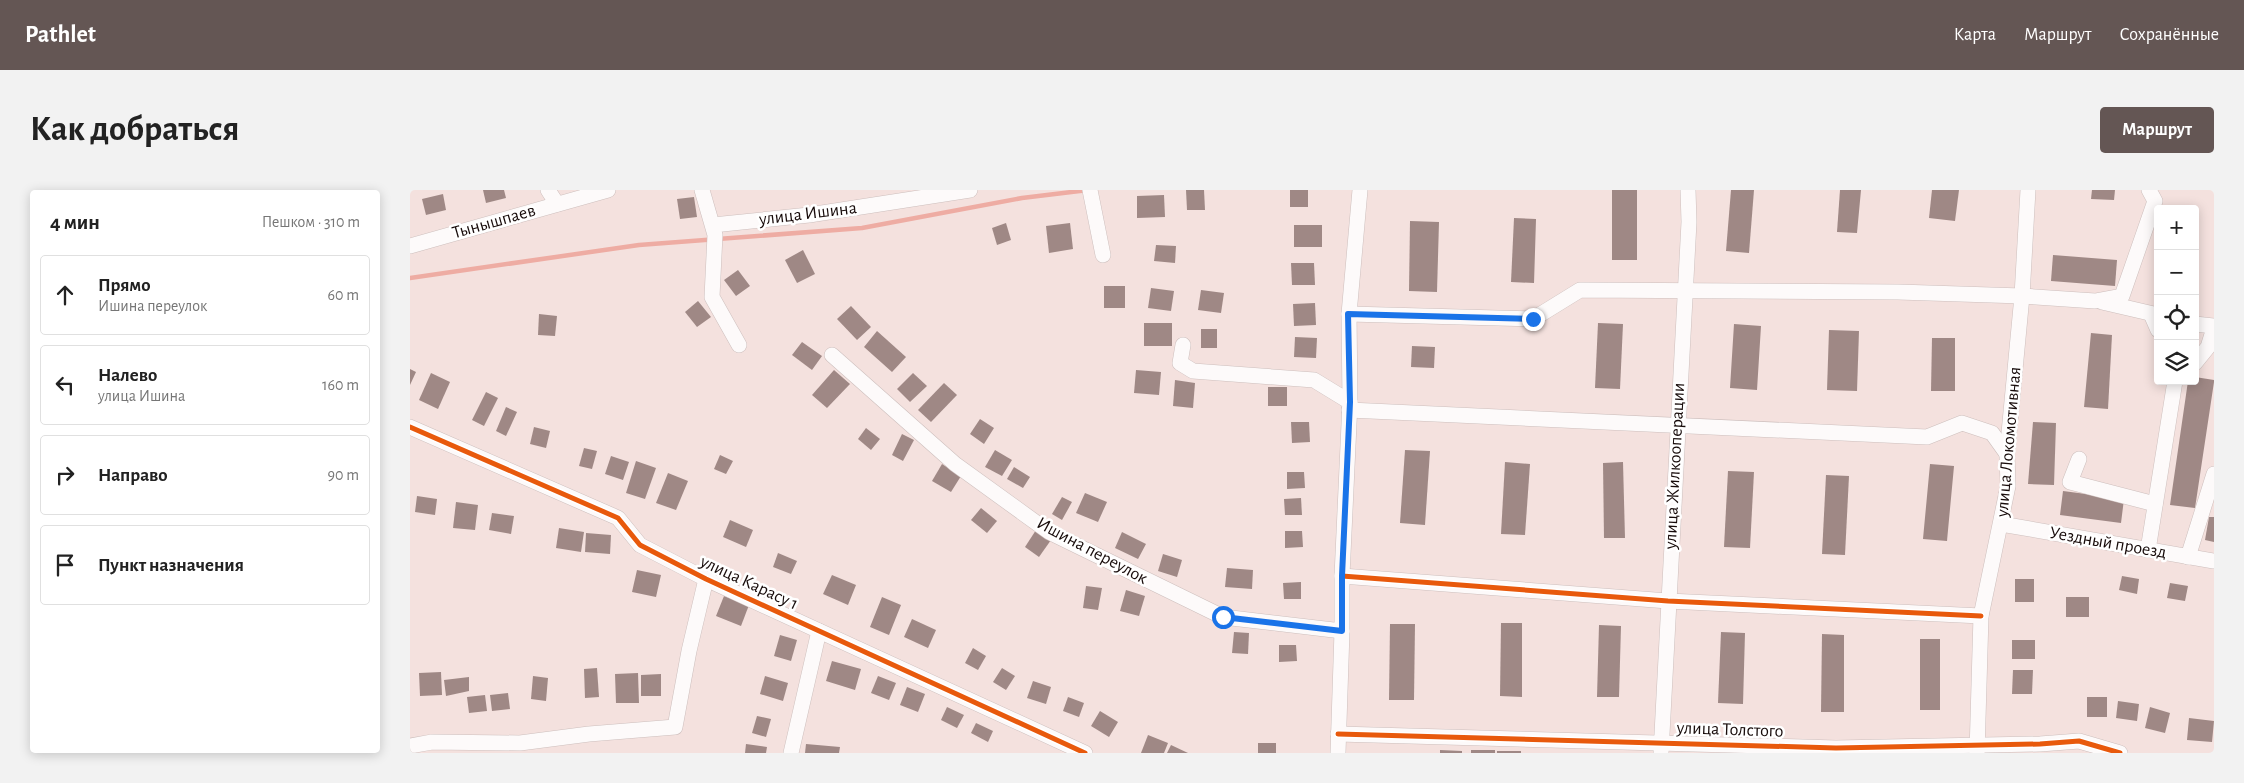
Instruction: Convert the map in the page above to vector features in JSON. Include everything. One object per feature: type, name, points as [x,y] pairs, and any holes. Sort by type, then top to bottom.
[{"type":"street","points":[[548,190],[557,204]]},
{"type":"street","name":"Тынышпаев","points":[[410,246],[608,190]]},
{"type":"street","points":[[702,190],[714,230],[715,254],[712,298],[739,345]]},
{"type":"street","name":"улица Ишина","points":[[714,230],[970,190]]},
{"type":"street","points":[[1338,753],[1342,576],[1349,406],[1348,314],[1360,190]]},
{"type":"street","name":"улица Жилкооперации","points":[[1661,747],[1689,222],[1688,190]]},
{"type":"street","name":"улица Локомотивная","points":[[1977,749],[1981,616],[2008,486],[2007,454],[2022,296],[2028,190]]},
{"type":"street","points":[[2095,301],[2122,296],[2155,201],[2149,190]]},
{"type":"street","points":[[1091,196],[1103,255]]},
{"type":"street","points":[[1348,314],[1533,319],[1580,290],[1685,290],[1898,292],[2022,296],[2095,301],[2154,315]]},
{"type":"street","points":[[2199,325],[2214,327],[2208,347],[2199,358]]},
{"type":"street","points":[[1183,345],[1180,362],[1193,371],[1314,380],[1349,406],[1927,437],[1962,423],[1992,433],[2007,454]]},
{"type":"street","name":"Ишина переулок","points":[[832,355],[955,464],[1049,532],[1223,617],[1342,631]]},
{"type":"street","points":[[2148,550],[2174,385]]},
{"type":"street","name":"улица Карасу 1","points":[[410,427],[618,518],[640,545],[819,631],[871,652],[1085,753]]},
{"type":"street","points":[[2079,459],[2070,482],[2156,504]]},
{"type":"street","points":[[2188,557],[2214,474]]},
{"type":"street","name":"Уездный проезд","points":[[2001,524],[2214,561]]},
{"type":"street","points":[[1342,576],[1668,601],[1981,616]]},
{"type":"street","points":[[410,746],[432,742],[520,743],[589,734],[675,727],[689,651],[706,578]]},
{"type":"street","points":[[791,753],[819,631]]},
{"type":"street","name":"улица Толстого","points":[[1338,734],[1661,747],[1977,749],[2079,741],[2120,753]]},
{"type":"building","points":[[483,190],[504,190],[506,198],[486,203]]},
{"type":"building","points":[[1186,190],[1204,190],[1205,210],[1187,210]]},
{"type":"building","points":[[1290,190],[1308,190],[1308,207],[1290,207]]},
{"type":"building","points":[[1612,190],[1637,190],[1637,260],[1612,260]]},
{"type":"building","points":[[1731,190],[1754,190],[1749,253],[1726,251]]},
{"type":"building","points":[[1840,190],[1861,190],[1857,233],[1837,232]]},
{"type":"building","points":[[1932,190],[1959,190],[1955,221],[1929,218]]},
{"type":"building","points":[[2092,190],[2115,190],[2114,200],[2091,199]]},
{"type":"building","points":[[443,194],[446,210],[426,215],[422,199]]},
{"type":"building","points":[[1164,195],[1165,217],[1137,218],[1137,196]]},
{"type":"building","points":[[694,197],[697,217],[680,219],[677,199]]},
{"type":"building","points":[[1514,218],[1536,219],[1534,283],[1511,282]]},
{"type":"building","points":[[1410,221],[1439,222],[1437,292],[1409,291]]},
{"type":"building","points":[[1006,223],[1011,240],[997,245],[992,228]]},
{"type":"building","points":[[1070,223],[1073,249],[1049,253],[1046,226]]},
{"type":"building","points":[[1294,225],[1322,225],[1322,247],[1294,247]]},
{"type":"building","points":[[1156,245],[1176,246],[1175,263],[1154,261]]},
{"type":"building","points":[[803,250],[815,274],[797,283],[785,260]]},
{"type":"building","points":[[2053,255],[2117,260],[2115,286],[2051,281]]},
{"type":"building","points":[[1291,263],[1314,263],[1315,285],[1292,285]]},
{"type":"building","points":[[738,270],[750,286],[736,296],[724,280]]},
{"type":"building","points":[[1104,286],[1125,286],[1125,308],[1104,308]]},
{"type":"building","points":[[1151,288],[1174,291],[1171,311],[1148,308]]},
{"type":"building","points":[[1201,290],[1224,293],[1221,313],[1198,310]]},
{"type":"building","points":[[698,301],[711,317],[697,327],[685,312]]},
{"type":"building","points":[[1315,303],[1316,325],[1294,326],[1293,304]]},
{"type":"building","points":[[851,306],[871,327],[857,340],[837,319]]},
{"type":"building","points":[[539,314],[557,316],[555,336],[538,335]]},
{"type":"building","points":[[1144,323],[1172,323],[1172,346],[1144,346]]},
{"type":"building","points":[[1598,323],[1623,324],[1620,389],[1595,388]]},
{"type":"building","points":[[1734,324],[1761,326],[1757,390],[1730,388]]},
{"type":"building","points":[[1201,329],[1217,329],[1217,348],[1201,348]]},
{"type":"building","points":[[1829,330],[1859,331],[1857,391],[1827,390]]},
{"type":"building","points":[[877,331],[906,357],[892,372],[864,347]]},
{"type":"building","points":[[2091,333],[2112,335],[2108,409],[2084,407]]},
{"type":"building","points":[[1295,337],[1317,338],[1316,358],[1294,357]]},
{"type":"building","points":[[1932,338],[1955,338],[1955,391],[1931,391]]},
{"type":"building","points":[[802,342],[822,356],[812,370],[792,355]]},
{"type":"building","points":[[1412,346],[1435,347],[1434,368],[1411,367]]},
{"type":"building","points":[[410,369],[416,372],[410,385]]},
{"type":"building","points":[[834,370],[850,384],[827,408],[812,395]]},
{"type":"building","points":[[1136,370],[1161,372],[1159,395],[1134,393]]},
{"type":"building","points":[[431,373],[450,382],[438,409],[419,400]]},
{"type":"building","points":[[913,373],[927,386],[910,402],[897,389]]},
{"type":"building","points":[[2199,378],[2214,380],[2195,508],[2170,505],[2187,385],[2199,385]]},
{"type":"building","points":[[1175,380],[1195,383],[1193,408],[1173,406]]},
{"type":"building","points":[[944,383],[957,395],[931,422],[918,410]]},
{"type":"building","points":[[1268,387],[1287,387],[1287,406],[1268,406]]},
{"type":"building","points":[[486,392],[498,398],[484,426],[472,420]]},
{"type":"building","points":[[506,407],[517,412],[506,436],[496,431]]},
{"type":"building","points":[[980,419],[994,428],[984,444],[970,434]]},
{"type":"building","points":[[1291,422],[1309,422],[1310,442],[1292,443]]},
{"type":"building","points":[[2033,422],[2056,423],[2054,485],[2028,484]]},
{"type":"building","points":[[534,427],[550,431],[546,448],[530,444]]},
{"type":"building","points":[[866,428],[880,439],[871,450],[858,439]]},
{"type":"building","points":[[902,434],[914,440],[903,461],[892,455]]},
{"type":"building","points":[[584,448],[597,451],[592,469],[579,466]]},
{"type":"building","points":[[995,450],[1012,460],[1002,476],[985,467]]},
{"type":"building","points":[[1405,450],[1430,451],[1425,525],[1400,523]]},
{"type":"building","points":[[720,455],[733,461],[726,474],[714,469]]},
{"type":"building","points":[[611,456],[629,462],[623,480],[605,474]]},
{"type":"building","points":[[636,461],[656,468],[645,499],[626,493]]},
{"type":"building","points":[[1505,462],[1530,464],[1525,535],[1501,534]]},
{"type":"building","points":[[1623,462],[1625,538],[1604,538],[1603,463]]},
{"type":"building","points":[[942,464],[961,476],[951,492],[932,481]]},
{"type":"building","points":[[1930,464],[1954,466],[1947,541],[1923,539]]},
{"type":"building","points":[[1014,467],[1030,477],[1023,488],[1007,479]]},
{"type":"building","points":[[1728,471],[1754,472],[1750,548],[1724,547]]},
{"type":"building","points":[[1287,472],[1304,472],[1305,488],[1287,489]]},
{"type":"building","points":[[668,473],[688,481],[676,510],[656,503]]},
{"type":"building","points":[[1826,475],[1849,476],[1845,555],[1822,554]]},
{"type":"building","points":[[2063,491],[2124,499],[2121,523],[2060,515]]},
{"type":"building","points":[[1085,493],[1107,502],[1098,522],[1076,513]]},
{"type":"building","points":[[417,496],[437,499],[435,515],[415,512]]},
{"type":"building","points":[[1062,497],[1072,502],[1062,520],[1052,514]]},
{"type":"building","points":[[1301,498],[1302,515],[1285,515],[1284,499]]},
{"type":"building","points":[[456,502],[478,505],[475,530],[453,528]]},
{"type":"building","points":[[981,508],[997,521],[987,533],[971,520]]},
{"type":"building","points":[[492,513],[514,516],[511,534],[489,530]]},
{"type":"building","points":[[2209,517],[2214,517],[2214,542],[2205,540]]},
{"type":"building","points":[[730,520],[753,530],[746,547],[723,537]]},
{"type":"building","points":[[559,528],[584,532],[581,552],[556,548]]},
{"type":"building","points":[[1036,530],[1051,540],[1039,557],[1025,547]]},
{"type":"building","points":[[1285,531],[1302,531],[1303,547],[1285,548]]},
{"type":"building","points":[[1122,532],[1146,544],[1138,559],[1115,548]]},
{"type":"building","points":[[586,533],[611,535],[610,554],[585,552]]},
{"type":"building","points":[[778,553],[797,561],[791,574],[773,567]]},
{"type":"building","points":[[1163,554],[1182,560],[1177,577],[1158,571]]},
{"type":"building","points":[[1227,568],[1253,570],[1252,589],[1225,587]]},
{"type":"building","points":[[637,570],[661,575],[656,597],[632,592]]},
{"type":"building","points":[[832,575],[856,585],[848,605],[823,594]]},
{"type":"building","points":[[2122,576],[2139,579],[2137,594],[2119,590]]},
{"type":"building","points":[[2015,579],[2034,579],[2034,602],[2015,602]]},
{"type":"building","points":[[1301,582],[1301,599],[1284,599],[1283,583]]},
{"type":"building","points":[[2170,583],[2188,586],[2185,601],[2167,598]]},
{"type":"building","points":[[1086,586],[1102,588],[1098,610],[1083,608]]},
{"type":"building","points":[[1126,590],[1145,596],[1139,616],[1120,611]]},
{"type":"building","points":[[724,596],[749,605],[741,626],[716,616]]},
{"type":"building","points":[[882,597],[901,605],[889,635],[870,627]]},
{"type":"building","points":[[2066,597],[2089,597],[2089,617],[2066,617]]},
{"type":"building","points":[[912,619],[936,630],[928,648],[904,637]]},
{"type":"building","points":[[1501,623],[1522,623],[1522,697],[1500,696]]},
{"type":"building","points":[[1390,624],[1415,624],[1414,700],[1389,700]]},
{"type":"building","points":[[1599,625],[1621,626],[1619,697],[1597,697]]},
{"type":"building","points":[[1234,632],[1249,633],[1248,654],[1232,653]]},
{"type":"building","points":[[1721,632],[1745,633],[1743,704],[1718,703]]},
{"type":"building","points":[[1822,634],[1844,635],[1844,712],[1821,712]]},
{"type":"building","points":[[780,635],[797,640],[791,661],[774,656]]},
{"type":"building","points":[[1920,639],[1940,639],[1940,710],[1920,710]]},
{"type":"building","points":[[2012,640],[2035,640],[2035,659],[2012,659]]},
{"type":"building","points":[[1279,645],[1296,645],[1297,661],[1279,662]]},
{"type":"building","points":[[973,648],[986,656],[978,670],[965,663]]},
{"type":"building","points":[[832,661],[861,669],[855,690],[826,681]]},
{"type":"building","points":[[597,668],[599,697],[585,698],[584,669]]},
{"type":"building","points":[[1002,668],[1015,676],[1006,690],[993,682]]},
{"type":"building","points":[[2013,670],[2033,670],[2032,694],[2012,694]]},
{"type":"building","points":[[441,672],[442,695],[420,696],[419,673]]},
{"type":"building","points":[[638,673],[639,703],[616,703],[615,674]]},
{"type":"building","points":[[661,674],[661,696],[641,696],[641,675]]},
{"type":"building","points":[[533,676],[548,678],[546,701],[531,699]]},
{"type":"building","points":[[765,676],[788,683],[783,701],[760,694]]},
{"type":"building","points":[[878,676],[896,683],[889,700],[871,693]]},
{"type":"building","points":[[469,677],[469,691],[446,696],[444,680]]},
{"type":"building","points":[[1033,681],[1051,687],[1046,704],[1027,698]]},
{"type":"building","points":[[907,687],[925,694],[918,712],[900,705]]},
{"type":"building","points":[[508,693],[510,709],[492,711],[490,695]]},
{"type":"building","points":[[485,695],[487,711],[469,713],[467,697]]},
{"type":"building","points":[[1068,697],[1084,703],[1079,717],[1063,711]]},
{"type":"building","points":[[2087,697],[2107,697],[2107,717],[2087,717]]},
{"type":"building","points":[[2118,701],[2139,704],[2137,721],[2116,718]]},
{"type":"building","points":[[947,707],[964,715],[957,728],[941,720]]},
{"type":"building","points":[[2150,707],[2170,713],[2165,733],[2145,728]]},
{"type":"building","points":[[1100,711],[1118,722],[1109,737],[1091,726]]},
{"type":"building","points":[[757,716],[771,719],[766,737],[752,733]]},
{"type":"building","points":[[2189,718],[2214,721],[2212,742],[2187,740]]},
{"type":"building","points":[[976,723],[993,731],[988,742],[971,733]]},
{"type":"building","points":[[1148,735],[1168,743],[1164,753],[1141,753]]},
{"type":"building","points":[[1258,743],[1276,743],[1276,753],[1258,753]]},
{"type":"building","points":[[746,744],[767,747],[766,753],[745,753]]},
{"type":"building","points":[[806,744],[840,747],[839,753],[805,753]]},
{"type":"building","points":[[1171,745],[1188,753],[1167,753]]},
{"type":"building","points":[[1440,750],[1462,751],[1462,753],[1440,753]]},
{"type":"building","points":[[1471,750],[1495,750],[1495,753],[1471,753]]},
{"type":"building","points":[[1497,751],[1521,751],[1521,753],[1497,753]]},
{"type":"waterway","points":[[410,278],[639,245],[862,228],[1022,198],[1088,190]]},
{"type":"cycle path","points":[[410,427],[618,518],[640,545],[706,579],[1085,753]]},
{"type":"cycle path","points":[[1342,576],[1668,601],[1981,616]]},
{"type":"cycle path","points":[[1338,734],[1836,748],[2040,744],[2079,741],[2120,753]]},
{"type":"route","points":[[1223,617],[1342,631],[1342,576],[1350,402],[1348,314],[1533,319]]}]
